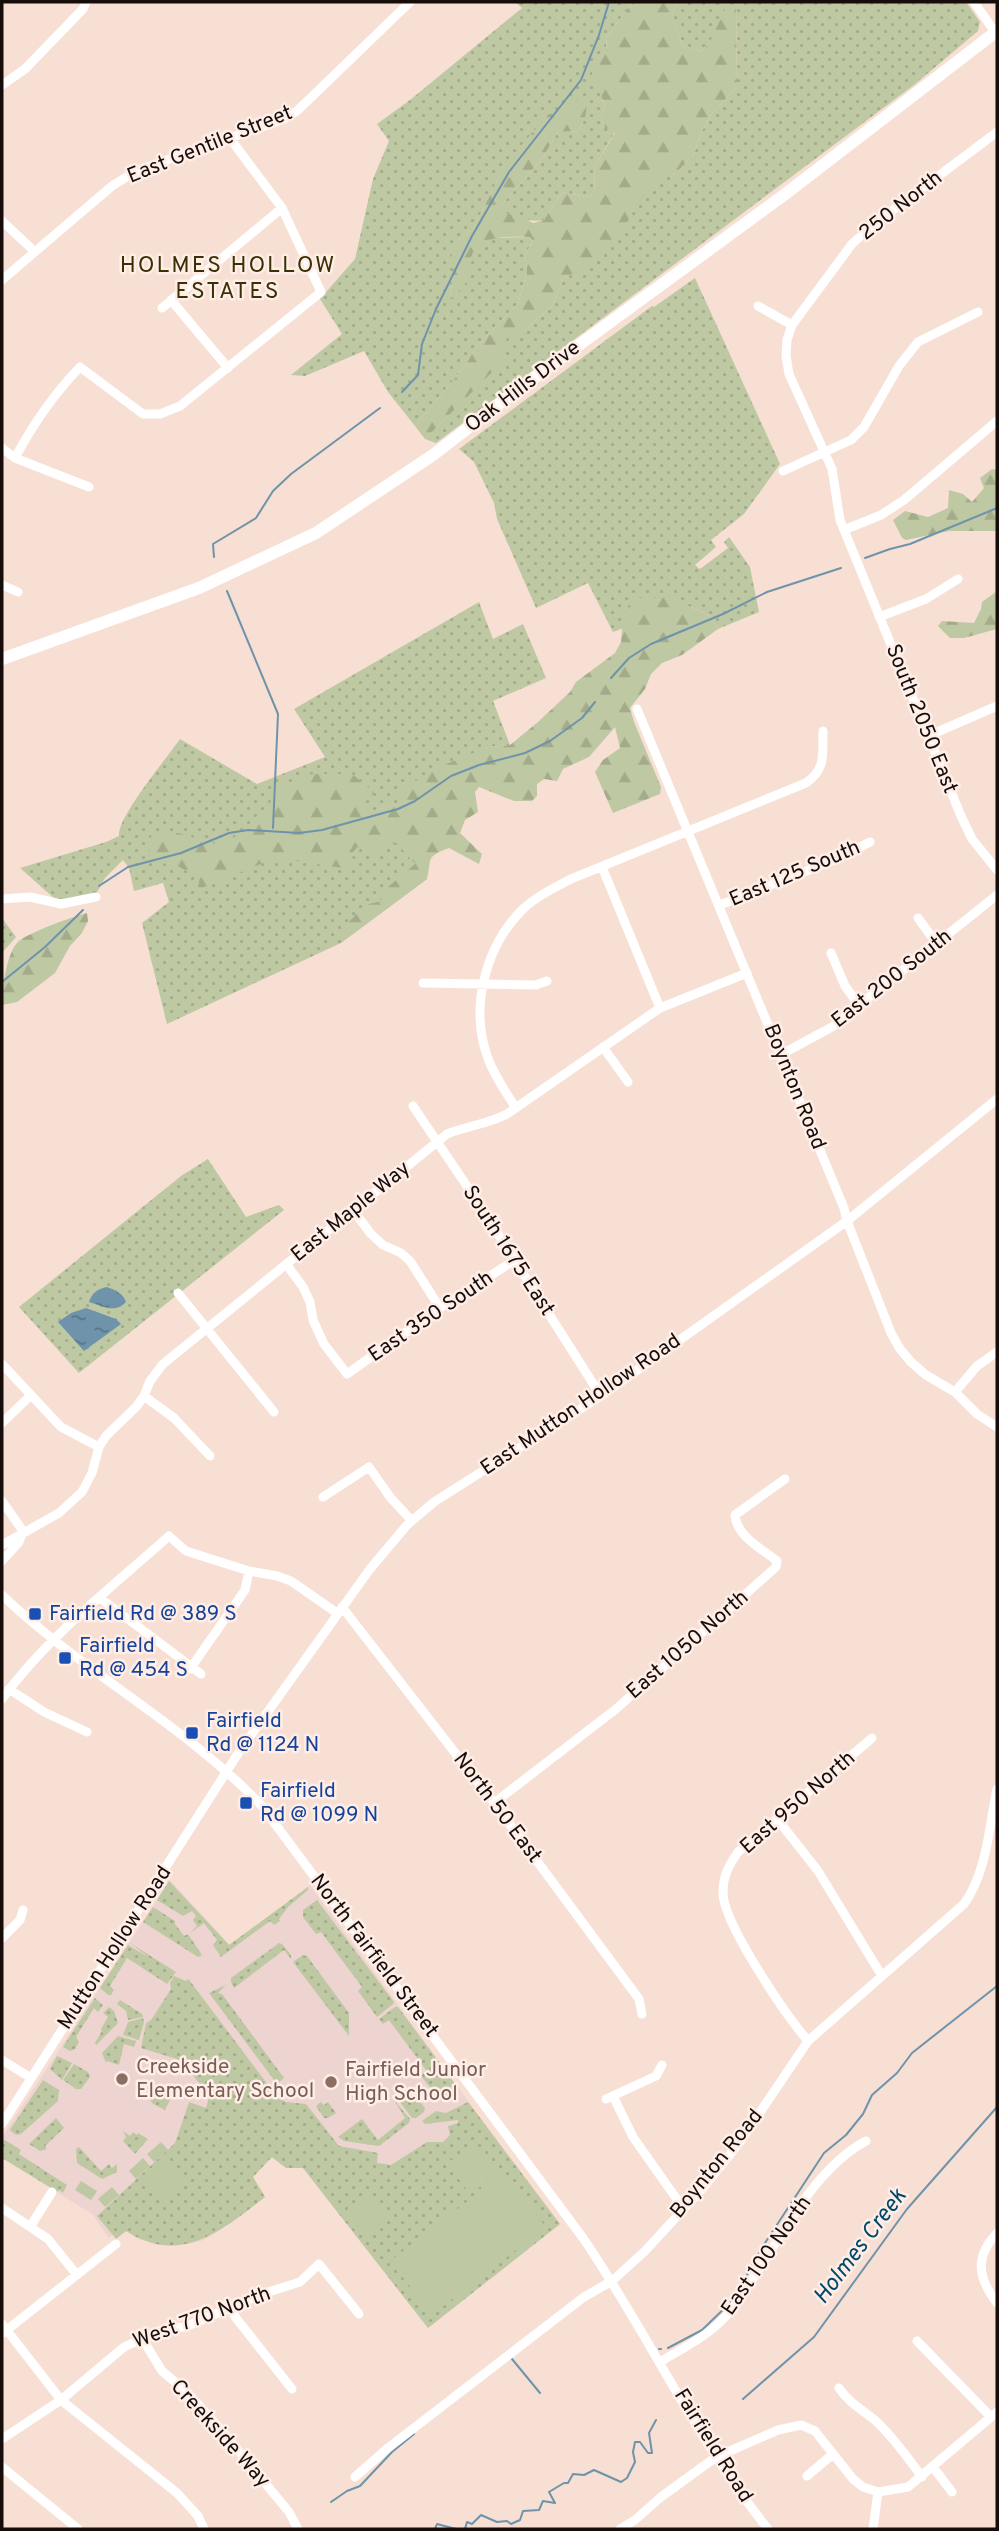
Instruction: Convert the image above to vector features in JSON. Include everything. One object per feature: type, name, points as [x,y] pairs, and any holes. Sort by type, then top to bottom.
[{"type":"main road","name":"Oak Hills Drive","points":[[2,659],[199,588],[316,533],[433,455],[784,195],[997,33]]},
{"type":"street","points":[[2,85],[25,69],[86,2]]},
{"type":"street","name":"East Gentile Street","points":[[2,280],[112,186],[136,171],[284,119],[297,111],[410,2]]},
{"type":"street","points":[[974,2],[997,33]]},
{"type":"street","name":"250 North","points":[[792,325],[836,265],[863,234],[997,132]]},
{"type":"street","points":[[15,458],[32,426],[63,385],[80,368],[143,414],[160,414],[180,406],[321,292],[282,208],[229,137]]},
{"type":"street","points":[[162,308],[282,208]]},
{"type":"street","points":[[2,221],[34,251]]},
{"type":"street","points":[[171,300],[228,368]]},
{"type":"street","points":[[758,306],[792,325]]},
{"type":"street","points":[[783,471],[851,440],[864,427],[899,366],[918,342],[978,312]]},
{"type":"street","name":"South 2050 East","points":[[792,325],[786,356],[789,374],[832,469],[837,508],[844,530],[972,839],[997,870]]},
{"type":"street","points":[[844,530],[881,515],[904,500],[997,421]]},
{"type":"street","points":[[2,448],[15,458],[89,487]]},
{"type":"street","points":[[879,617],[926,599],[958,579]]},
{"type":"street","points":[[2,585],[18,592]]},
{"type":"street","points":[[928,736],[997,706]]},
{"type":"street","name":"Boynton Road","points":[[637,709],[720,905],[900,1349],[926,1375],[955,1392],[977,1414],[997,1427]]},
{"type":"street","points":[[516,1108],[489,1060],[482,1037],[483,983],[489,960],[505,929],[523,909],[571,878],[806,783],[817,775],[822,765],[824,731]]},
{"type":"street","name":"East 125 South","points":[[720,905],[837,859],[870,842]]},
{"type":"street","points":[[602,867],[660,1008]]},
{"type":"street","name":"East 200 South","points":[[780,1055],[821,1034],[859,1006],[997,895]]},
{"type":"street","points":[[2,899],[30,897],[61,904],[96,897]]},
{"type":"street","points":[[918,918],[937,944]]},
{"type":"street","points":[[831,953],[845,986],[859,1006]]},
{"type":"street","name":"East Maple Way","points":[[2,1545],[59,1513],[82,1492],[92,1474],[99,1447],[136,1407],[163,1364],[447,1134],[497,1120],[660,1008],[747,973]]},
{"type":"street","points":[[423,983],[537,985],[547,981]]},
{"type":"street","points":[[603,1047],[628,1082]]},
{"type":"street","name":"East Mutton Hollow Road","points":[[226,1772],[370,1569],[412,1521],[434,1502],[601,1396],[847,1222],[997,1099]]},
{"type":"street","name":"South 1675 East","points":[[413,1106],[515,1259],[601,1396]]},
{"type":"street","points":[[353,1210],[377,1239],[410,1261],[440,1308]]},
{"type":"street","name":"East 350 South","points":[[286,1264],[303,1287],[324,1344],[348,1374],[440,1308],[515,1259]]},
{"type":"street","points":[[178,1293],[274,1412]]},
{"type":"street","points":[[955,1392],[977,1366],[997,1352]]},
{"type":"street","points":[[2,1364],[61,1427],[99,1447]]},
{"type":"street","points":[[2,1423],[31,1395]]},
{"type":"street","points":[[144,1396],[174,1418],[210,1456]]},
{"type":"street","points":[[323,1497],[369,1467],[390,1497],[412,1521]]},
{"type":"street","name":"East 1050 North","points":[[494,1803],[616,1709],[776,1567],[777,1562],[741,1533],[736,1525],[735,1515],[785,1479]]},
{"type":"street","points":[[2,1501],[23,1531]]},
{"type":"street","name":"East Maple Way","points":[[2,1561],[19,1542],[23,1531]]},
{"type":"street","name":"North 50 East","points":[[100,1598],[169,1536],[186,1550],[249,1571],[291,1581],[340,1610],[494,1803],[639,1999],[642,2014]]},
{"type":"street","points":[[190,1669],[245,1590],[249,1571]]},
{"type":"street","points":[[2,1595],[54,1638]]},
{"type":"street","points":[[2,1699],[54,1638],[100,1598],[190,1669],[201,1674]]},
{"type":"street","name":"North Fairfield Street","points":[[54,1638],[226,1772],[274,1822],[522,2154],[612,2281],[660,2362]]},
{"type":"street","points":[[9,1689],[44,1712],[88,1732]]},
{"type":"street","name":"East 950 North","points":[[807,2041],[793,2023],[726,1912],[723,1894],[729,1866],[738,1852],[872,1738]]},
{"type":"street","name":"Mutton Hollow Road","points":[[2,2124],[226,1772]]},
{"type":"street","name":"Boynton Road","points":[[355,2477],[388,2448],[584,2297],[612,2281],[645,2251],[703,2188],[740,2142],[807,2041],[964,1904],[973,1891],[981,1869],[997,1789]]},
{"type":"street","points":[[778,1820],[818,1871],[882,1976]]},
{"type":"street","points":[[2,1938],[20,1920],[23,1910]]},
{"type":"street","points":[[2,2060],[32,2078]]},
{"type":"street","points":[[662,2065],[656,2076],[609,2097],[633,2137],[683,2208]]},
{"type":"street","name":"East 100 North","points":[[660,2362],[709,2332],[726,2315],[828,2171],[849,2150],[866,2141]]},
{"type":"street","points":[[30,2227],[52,2192]]},
{"type":"street","points":[[2,2208],[56,2247],[77,2275]]},
{"type":"street","points":[[997,2233],[982,2257],[984,2281],[997,2302]]},
{"type":"street","points":[[116,2244],[3,2330],[61,2400],[177,2493],[198,2516],[204,2529]]},
{"type":"street","name":"West 770 North","points":[[2,2439],[61,2400],[113,2355],[142,2338],[165,2328],[185,2327],[300,2281],[319,2264],[359,2314]]},
{"type":"street","points":[[230,2308],[292,2389]]},
{"type":"street","name":"Creekside Way","points":[[142,2338],[162,2371],[188,2393],[223,2432],[289,2512],[298,2529]]},
{"type":"street","points":[[620,2529],[716,2457],[778,2430],[801,2425],[815,2431],[853,2480],[863,2487],[878,2492],[908,2487],[995,2414],[918,2341]]},
{"type":"street","name":"Fairfield Road","points":[[660,2362],[716,2457],[768,2529]]},
{"type":"street","points":[[839,2388],[847,2400],[875,2420],[896,2442],[922,2477]]},
{"type":"street","points":[[807,2476],[833,2454]]},
{"type":"street","points":[[2,2467],[78,2529]]},
{"type":"street","points":[[933,2467],[952,2492]]},
{"type":"street","points":[[873,2529],[878,2492]]},
{"type":"shaded area","name":"Fairfield Junior High School","points":[[170,1880],[231,1946],[310,1885],[559,2225],[428,2328],[303,2168],[286,2168],[271,2157],[253,2177],[265,2197],[204,2240],[171,2246],[138,2239],[126,2231],[116,2239],[113,2235],[109,2238],[92,2214],[2,2158],[2,2137]]},
{"type":"green space","points":[[515,2],[638,2],[629,7],[606,38],[606,56],[600,80],[601,97],[605,106],[601,116],[604,127],[615,132],[595,166],[594,194],[586,197],[562,192],[544,220],[529,220],[502,213],[502,204],[542,159],[558,132],[578,131],[583,122],[547,116],[500,175],[473,229],[458,241],[450,297],[469,266],[473,251],[483,241],[491,238],[530,237],[533,241],[525,255],[527,272],[518,304],[476,347],[465,366],[415,426],[388,392],[364,351],[305,376],[291,375],[342,334],[320,299],[355,259],[373,179],[389,141],[377,124],[522,8]]},
{"type":"green space","points":[[638,2],[678,2],[672,13],[682,45],[700,52],[709,44],[727,4],[736,5],[737,86],[711,115],[694,154],[676,173],[659,176],[648,188],[612,246],[583,275],[572,274],[563,279],[553,305],[524,331],[508,337],[502,346],[505,359],[425,439],[415,426],[465,366],[476,347],[518,304],[527,272],[525,255],[533,241],[530,237],[495,238],[478,246],[470,264],[470,278],[454,297],[450,298],[454,264],[451,257],[458,241],[473,229],[500,175],[523,143],[547,116],[584,97],[586,115],[578,131],[558,132],[542,159],[502,204],[502,212],[533,223],[544,220],[562,192],[586,197],[594,194],[595,166],[615,133],[604,127],[601,116],[605,106],[592,74],[594,60],[607,47],[606,38],[629,7]]},
{"type":"green space","points":[[678,2],[966,2],[980,22],[978,31],[914,85],[436,443],[425,439],[504,359],[501,345],[508,336],[524,331],[553,305],[563,279],[572,274],[659,175],[676,173],[694,154],[711,115],[737,86],[736,5],[709,44],[700,52],[682,45],[672,13]]},
{"type":"green space","points":[[695,278],[780,464],[744,514],[711,540],[716,547],[695,565],[700,569],[728,548],[724,542],[729,537],[750,567],[759,612],[718,629],[709,615],[686,605],[613,632],[588,583],[536,608],[497,519],[494,503],[474,462],[459,449],[652,306]]},
{"type":"green space","points":[[992,469],[997,470],[997,531],[949,531],[906,540],[902,538],[893,520],[905,511],[928,517],[948,508],[949,490],[963,494],[972,502],[984,488],[980,478]]},
{"type":"green space","points":[[997,591],[997,629],[964,638],[950,638],[938,626],[942,621],[974,623],[982,602]]},
{"type":"green space","points":[[677,597],[686,605],[709,615],[718,629],[682,655],[662,663],[651,674],[645,689],[630,708],[661,787],[660,794],[613,813],[595,772],[603,760],[620,748],[615,727],[589,757],[563,769],[557,781],[544,779],[537,784],[537,796],[532,801],[514,801],[479,787],[475,792],[478,812],[465,820],[460,833],[482,854],[479,864],[449,848],[436,854],[431,859],[427,879],[346,939],[341,935],[342,927],[365,905],[378,902],[388,887],[415,864],[397,843],[366,856],[362,849],[357,847],[351,855],[356,863],[349,869],[276,858],[199,889],[199,878],[176,865],[160,863],[150,853],[148,842],[153,833],[171,831],[216,844],[233,838],[253,825],[256,816],[265,811],[280,786],[312,774],[352,774],[374,792],[362,806],[371,811],[399,804],[402,790],[432,770],[488,747],[510,745],[538,722],[570,692],[576,682],[615,653],[621,642],[623,618],[628,606],[637,598]]},
{"type":"green space","points":[[479,602],[493,639],[523,624],[546,678],[493,701],[510,745],[488,747],[399,804],[372,811],[427,879],[341,943],[167,1024],[142,923],[169,902],[163,883],[134,891],[129,868],[123,860],[105,878],[96,894],[76,901],[55,899],[20,868],[119,836],[134,802],[180,739],[257,784],[325,757],[294,709]]},
{"type":"green space","points":[[87,913],[88,921],[82,933],[70,946],[55,973],[17,1002],[2,1005],[7,964],[17,943],[39,930]]},
{"type":"green space","points":[[2,918],[16,937],[2,953]]},
{"type":"green space","points":[[208,1159],[246,1217],[279,1205],[284,1210],[79,1373],[19,1307],[181,1176]]},
{"type":"green space","points":[[169,1881],[229,1945],[308,1887],[308,1890],[288,1907],[280,1921],[274,1925],[270,1921],[221,1957],[213,1945],[217,1940],[204,1923],[190,1933],[197,1926],[193,1920],[196,1916],[192,1911],[183,1916],[157,1900]]},
{"type":"green space","points":[[317,1900],[394,2002],[377,2017],[358,1991],[362,1987],[321,1932],[316,1934],[303,1917],[303,1910]]},
{"type":"green space","points":[[153,1907],[175,1921],[184,1936],[188,1934],[202,1955],[198,1957],[143,1922]]},
{"type":"green space","points":[[130,1943],[176,1972],[167,1984],[127,1958],[110,1986],[114,1990],[108,1995],[100,1988],[128,1945],[148,1957]]},
{"type":"green space","points":[[279,1943],[291,1955],[291,1959],[284,1950],[234,1988],[231,1978]]},
{"type":"green space","points":[[303,1955],[307,1956],[349,2013],[349,2036],[293,1962]]},
{"type":"green space","points":[[174,1976],[190,1981],[277,2097],[286,2102],[306,2104],[339,2146],[378,2153],[377,2163],[391,2165],[427,2142],[443,2142],[450,2135],[448,2126],[458,2123],[458,2120],[425,2124],[422,2121],[436,2111],[446,2113],[468,2102],[560,2224],[428,2328],[303,2168],[286,2168],[272,2157],[253,2177],[265,2197],[216,2232],[182,2245],[146,2241],[126,2231],[116,2239],[97,2216],[175,2143],[189,2102],[206,2108],[209,2097],[183,2061],[141,2048],[146,2023],[151,2020],[171,1989],[170,1983]]},
{"type":"green space","points":[[226,1985],[218,1993],[222,1994],[284,2078],[277,2084],[209,1993]]},
{"type":"green space","points":[[95,1998],[103,2005],[98,2012],[94,2008],[76,2037],[79,2042],[75,2049],[70,2051],[63,2047]]},
{"type":"green space","points":[[120,2000],[143,2017],[128,2020],[126,2011],[117,2004]]},
{"type":"green space","points":[[109,2007],[114,2011],[118,2023],[96,2045],[108,2017],[103,2013]]},
{"type":"green space","points":[[398,2007],[459,2089],[447,2101],[440,2100],[421,2076],[426,2070],[389,2020],[383,2024],[379,2019]]},
{"type":"green space","points":[[143,2018],[139,2040],[123,2035],[128,2022]]},
{"type":"green space","points":[[118,2036],[136,2041],[134,2047],[124,2044],[119,2065],[107,2061],[106,2063],[102,2053]]},
{"type":"green space","points":[[57,2056],[72,2063],[62,2080],[50,2069]]},
{"type":"green space","points":[[74,2064],[88,2072],[90,2077],[81,2089],[76,2089],[63,2080]]},
{"type":"green space","points":[[43,2080],[59,2090],[58,2101],[21,2134],[16,2135],[10,2130]]},
{"type":"green space","points":[[149,2088],[172,2096],[165,2110],[153,2104],[147,2095]]},
{"type":"green space","points":[[405,2094],[425,2108],[416,2118],[412,2118],[399,2101]]},
{"type":"green space","points":[[394,2100],[410,2119],[409,2123],[379,2146],[344,2141],[338,2137],[362,2119],[378,2140],[405,2118]]},
{"type":"green space","points":[[321,2102],[324,2105],[328,2102],[336,2113],[324,2118],[316,2106]]},
{"type":"green space","points":[[56,2118],[64,2128],[45,2146],[47,2149],[40,2151],[29,2144]]},
{"type":"green space","points":[[123,2131],[130,2136],[133,2132],[137,2135],[138,2133],[148,2139],[135,2154],[123,2141],[126,2137]]},
{"type":"green space","points":[[5,2140],[21,2150],[19,2154],[67,2185],[63,2193],[2,2158],[2,2141]]},
{"type":"green space","points":[[161,2142],[168,2150],[154,2162],[147,2154]]},
{"type":"green space","points":[[472,2146],[481,2147],[499,2173],[470,2194],[447,2163]]},
{"type":"green space","points":[[79,2147],[101,2171],[109,2164],[112,2168],[117,2164],[117,2172],[102,2179],[77,2163],[76,2149]]},
{"type":"green space","points":[[143,2158],[150,2166],[136,2179],[129,2171]]},
{"type":"green space","points":[[163,2165],[169,2165],[183,2181],[164,2198],[147,2179]]},
{"type":"green space","points":[[504,2173],[546,2227],[432,2315],[390,2261]]},
{"type":"green space","points":[[81,2181],[97,2191],[91,2200],[75,2190]]},
{"type":"green space","points":[[112,2187],[119,2195],[105,2207],[98,2199]]},
{"type":"green space","points":[[366,2194],[386,2218],[365,2235],[358,2234],[342,2214]]},
{"type":"water","points":[[107,1287],[125,1299],[126,1302],[122,1306],[104,1307],[89,1302],[95,1292]]},
{"type":"water","points":[[86,1308],[116,1319],[121,1324],[84,1351],[58,1322],[71,1313]]},
{"type":"waterway","points":[[402,392],[418,375],[422,344],[472,236],[509,172],[581,80],[609,2]]},
{"type":"waterway","points":[[214,557],[213,544],[256,518],[273,491],[291,474],[380,408]]},
{"type":"waterway","points":[[865,558],[910,544],[997,508]]},
{"type":"waterway","points":[[611,678],[629,658],[651,644],[767,592],[841,568]]},
{"type":"waterway","points":[[227,591],[278,714],[273,828]]},
{"type":"waterway","points":[[99,886],[128,867],[181,853],[229,833],[248,830],[299,833],[322,830],[398,809],[415,801],[451,776],[479,765],[525,753],[550,741],[582,718],[595,702]]},
{"type":"waterway","points":[[2,982],[45,947],[83,910]]},
{"type":"waterway","points":[[668,2348],[702,2330],[733,2300],[763,2246],[824,2153],[846,2135],[863,2114],[872,2095],[897,2073],[912,2053],[997,1986]]},
{"type":"waterway","name":"Holmes Creek","points":[[743,2399],[814,2337],[907,2209],[997,2107]]},
{"type":"waterway","points":[[512,2359],[540,2393]]},
{"type":"waterway","name":"Holmes Creek","points":[[465,2529],[467,2522],[472,2524],[481,2515],[497,2522],[507,2521],[511,2524],[520,2520],[523,2511],[539,2510],[543,2501],[555,2503],[549,2492],[568,2483],[573,2474],[584,2475],[594,2470],[621,2482],[627,2478],[635,2462],[635,2442],[640,2442],[648,2453],[652,2453],[649,2433],[656,2420]]},
{"type":"waterway","points":[[331,2502],[360,2486],[392,2452],[414,2434]]},
{"type":"waterway","name":"Holmes Creek","points":[[435,2529],[437,2524],[456,2529]]},
{"type":"place","name":"Fairfield Rd @ 389 S","points":[[35,1614]]},
{"type":"place","name":"Fairfield Rd @ 454 S","points":[[65,1658]]},
{"type":"place","name":"Fairfield Rd @ 1124 N","points":[[192,1733]]},
{"type":"place","name":"Fairfield Rd @ 1099 N","points":[[246,1803]]},
{"type":"place","name":"Creekside Elementary School","points":[[122,2079]]},
{"type":"place","name":"Fairfield Junior High School","points":[[331,2082]]},
{"type":"district","name":"HOLMES HOLLOW ESTATES","points":[[228,279]]}]
